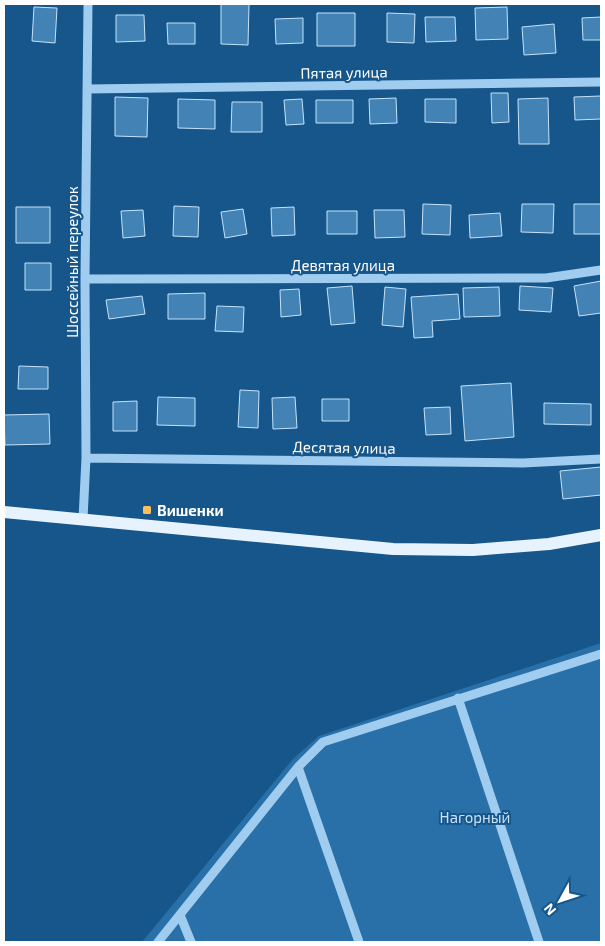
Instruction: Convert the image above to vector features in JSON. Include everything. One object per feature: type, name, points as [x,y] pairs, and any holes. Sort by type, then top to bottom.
[{"type":"main road","points":[[4,512],[393,550],[473,550],[550,544],[601,535]]},
{"type":"street","name":"Шоссейный переулок","points":[[83,519],[86,458],[85,279],[88,4]]},
{"type":"street","name":"Пятая улица","points":[[87,89],[601,82]]},
{"type":"street","name":"Девятая улица","points":[[85,279],[546,278],[601,270]]},
{"type":"street","name":"Десятая улица","points":[[86,458],[523,463],[601,459]]},
{"type":"street","points":[[158,942],[298,768],[323,742],[601,654]]},
{"type":"street","points":[[458,698],[539,942]]},
{"type":"street","points":[[298,768],[359,942]]},
{"type":"street","points":[[180,915],[191,942]]},
{"type":"green space","name":"Нагорный","points":[[601,643],[601,942],[142,942],[293,759],[319,736]]},
{"type":"building","points":[[221,4],[249,4],[248,45],[221,44]]},
{"type":"building","points":[[34,7],[57,8],[55,43],[32,41]]},
{"type":"building","points":[[507,7],[508,39],[476,40],[475,8]]},
{"type":"building","points":[[317,13],[355,13],[355,46],[317,46]]},
{"type":"building","points":[[387,13],[415,14],[414,43],[387,42]]},
{"type":"building","points":[[116,15],[144,15],[145,41],[116,42]]},
{"type":"building","points":[[425,17],[455,17],[456,41],[426,42]]},
{"type":"building","points":[[601,17],[601,40],[583,40],[582,18]]},
{"type":"building","points":[[303,18],[303,43],[276,44],[275,19]]},
{"type":"building","points":[[167,23],[195,23],[195,44],[168,44]]},
{"type":"building","points":[[554,24],[556,53],[524,55],[522,27]]},
{"type":"building","points":[[491,93],[508,93],[509,122],[492,123]]},
{"type":"building","points":[[601,96],[601,119],[575,120],[574,97]]},
{"type":"building","points":[[115,97],[148,98],[147,137],[115,136]]},
{"type":"building","points":[[396,98],[397,123],[370,124],[369,99]]},
{"type":"building","points":[[548,98],[549,144],[519,144],[518,99]]},
{"type":"building","points":[[178,99],[215,100],[215,129],[178,128]]},
{"type":"building","points":[[302,99],[304,124],[286,125],[284,100]]},
{"type":"building","points":[[425,99],[456,99],[456,123],[425,122]]},
{"type":"building","points":[[316,100],[353,100],[353,123],[316,123]]},
{"type":"building","points":[[232,102],[262,102],[262,132],[231,132]]},
{"type":"building","points":[[423,204],[451,205],[450,235],[422,234]]},
{"type":"building","points":[[522,204],[554,204],[553,233],[521,232]]},
{"type":"building","points":[[574,204],[601,204],[601,234],[574,234]]},
{"type":"building","points":[[174,206],[199,207],[198,237],[173,236]]},
{"type":"building","points":[[16,207],[50,207],[50,243],[16,243]]},
{"type":"building","points":[[294,207],[295,235],[272,236],[271,208]]},
{"type":"building","points":[[243,209],[247,234],[225,238],[221,212]]},
{"type":"building","points":[[143,210],[145,236],[123,238],[121,211]]},
{"type":"building","points":[[374,210],[404,210],[405,237],[375,238]]},
{"type":"building","points":[[327,211],[357,211],[357,234],[327,234]]},
{"type":"building","points":[[500,213],[502,236],[470,238],[469,215]]},
{"type":"building","points":[[25,263],[51,263],[51,290],[25,290]]},
{"type":"building","points":[[601,281],[601,313],[579,316],[574,286]]},
{"type":"building","points":[[352,286],[355,323],[331,325],[327,288]]},
{"type":"building","points":[[520,286],[553,288],[551,312],[519,310]]},
{"type":"building","points":[[385,287],[406,289],[403,327],[382,325]]},
{"type":"building","points":[[499,287],[500,316],[464,317],[463,288]]},
{"type":"building","points":[[299,289],[301,315],[281,317],[280,290]]},
{"type":"building","points":[[205,293],[205,319],[168,319],[168,294]]},
{"type":"building","points":[[458,294],[460,319],[432,321],[433,337],[414,338],[411,297]]},
{"type":"building","points":[[142,296],[145,314],[109,319],[106,300]]},
{"type":"building","points":[[217,306],[244,307],[243,332],[215,331]]},
{"type":"building","points":[[19,366],[48,367],[48,389],[18,389]]},
{"type":"building","points":[[511,383],[514,437],[465,441],[461,386]]},
{"type":"building","points":[[240,390],[259,391],[258,428],[238,427]]},
{"type":"building","points":[[158,397],[195,398],[195,426],[157,425]]},
{"type":"building","points":[[295,397],[297,428],[273,429],[272,398]]},
{"type":"building","points":[[322,399],[349,399],[349,421],[322,421]]},
{"type":"building","points":[[137,401],[137,431],[113,431],[113,402]]},
{"type":"building","points":[[544,403],[591,404],[591,425],[544,424]]},
{"type":"building","points":[[450,407],[451,434],[426,435],[424,408]]},
{"type":"building","points":[[49,414],[50,444],[5,445],[4,415]]},
{"type":"building","points":[[601,467],[601,495],[563,499],[560,471]]},
{"type":"place","name":"Вишенки","points":[[147,510]]}]
